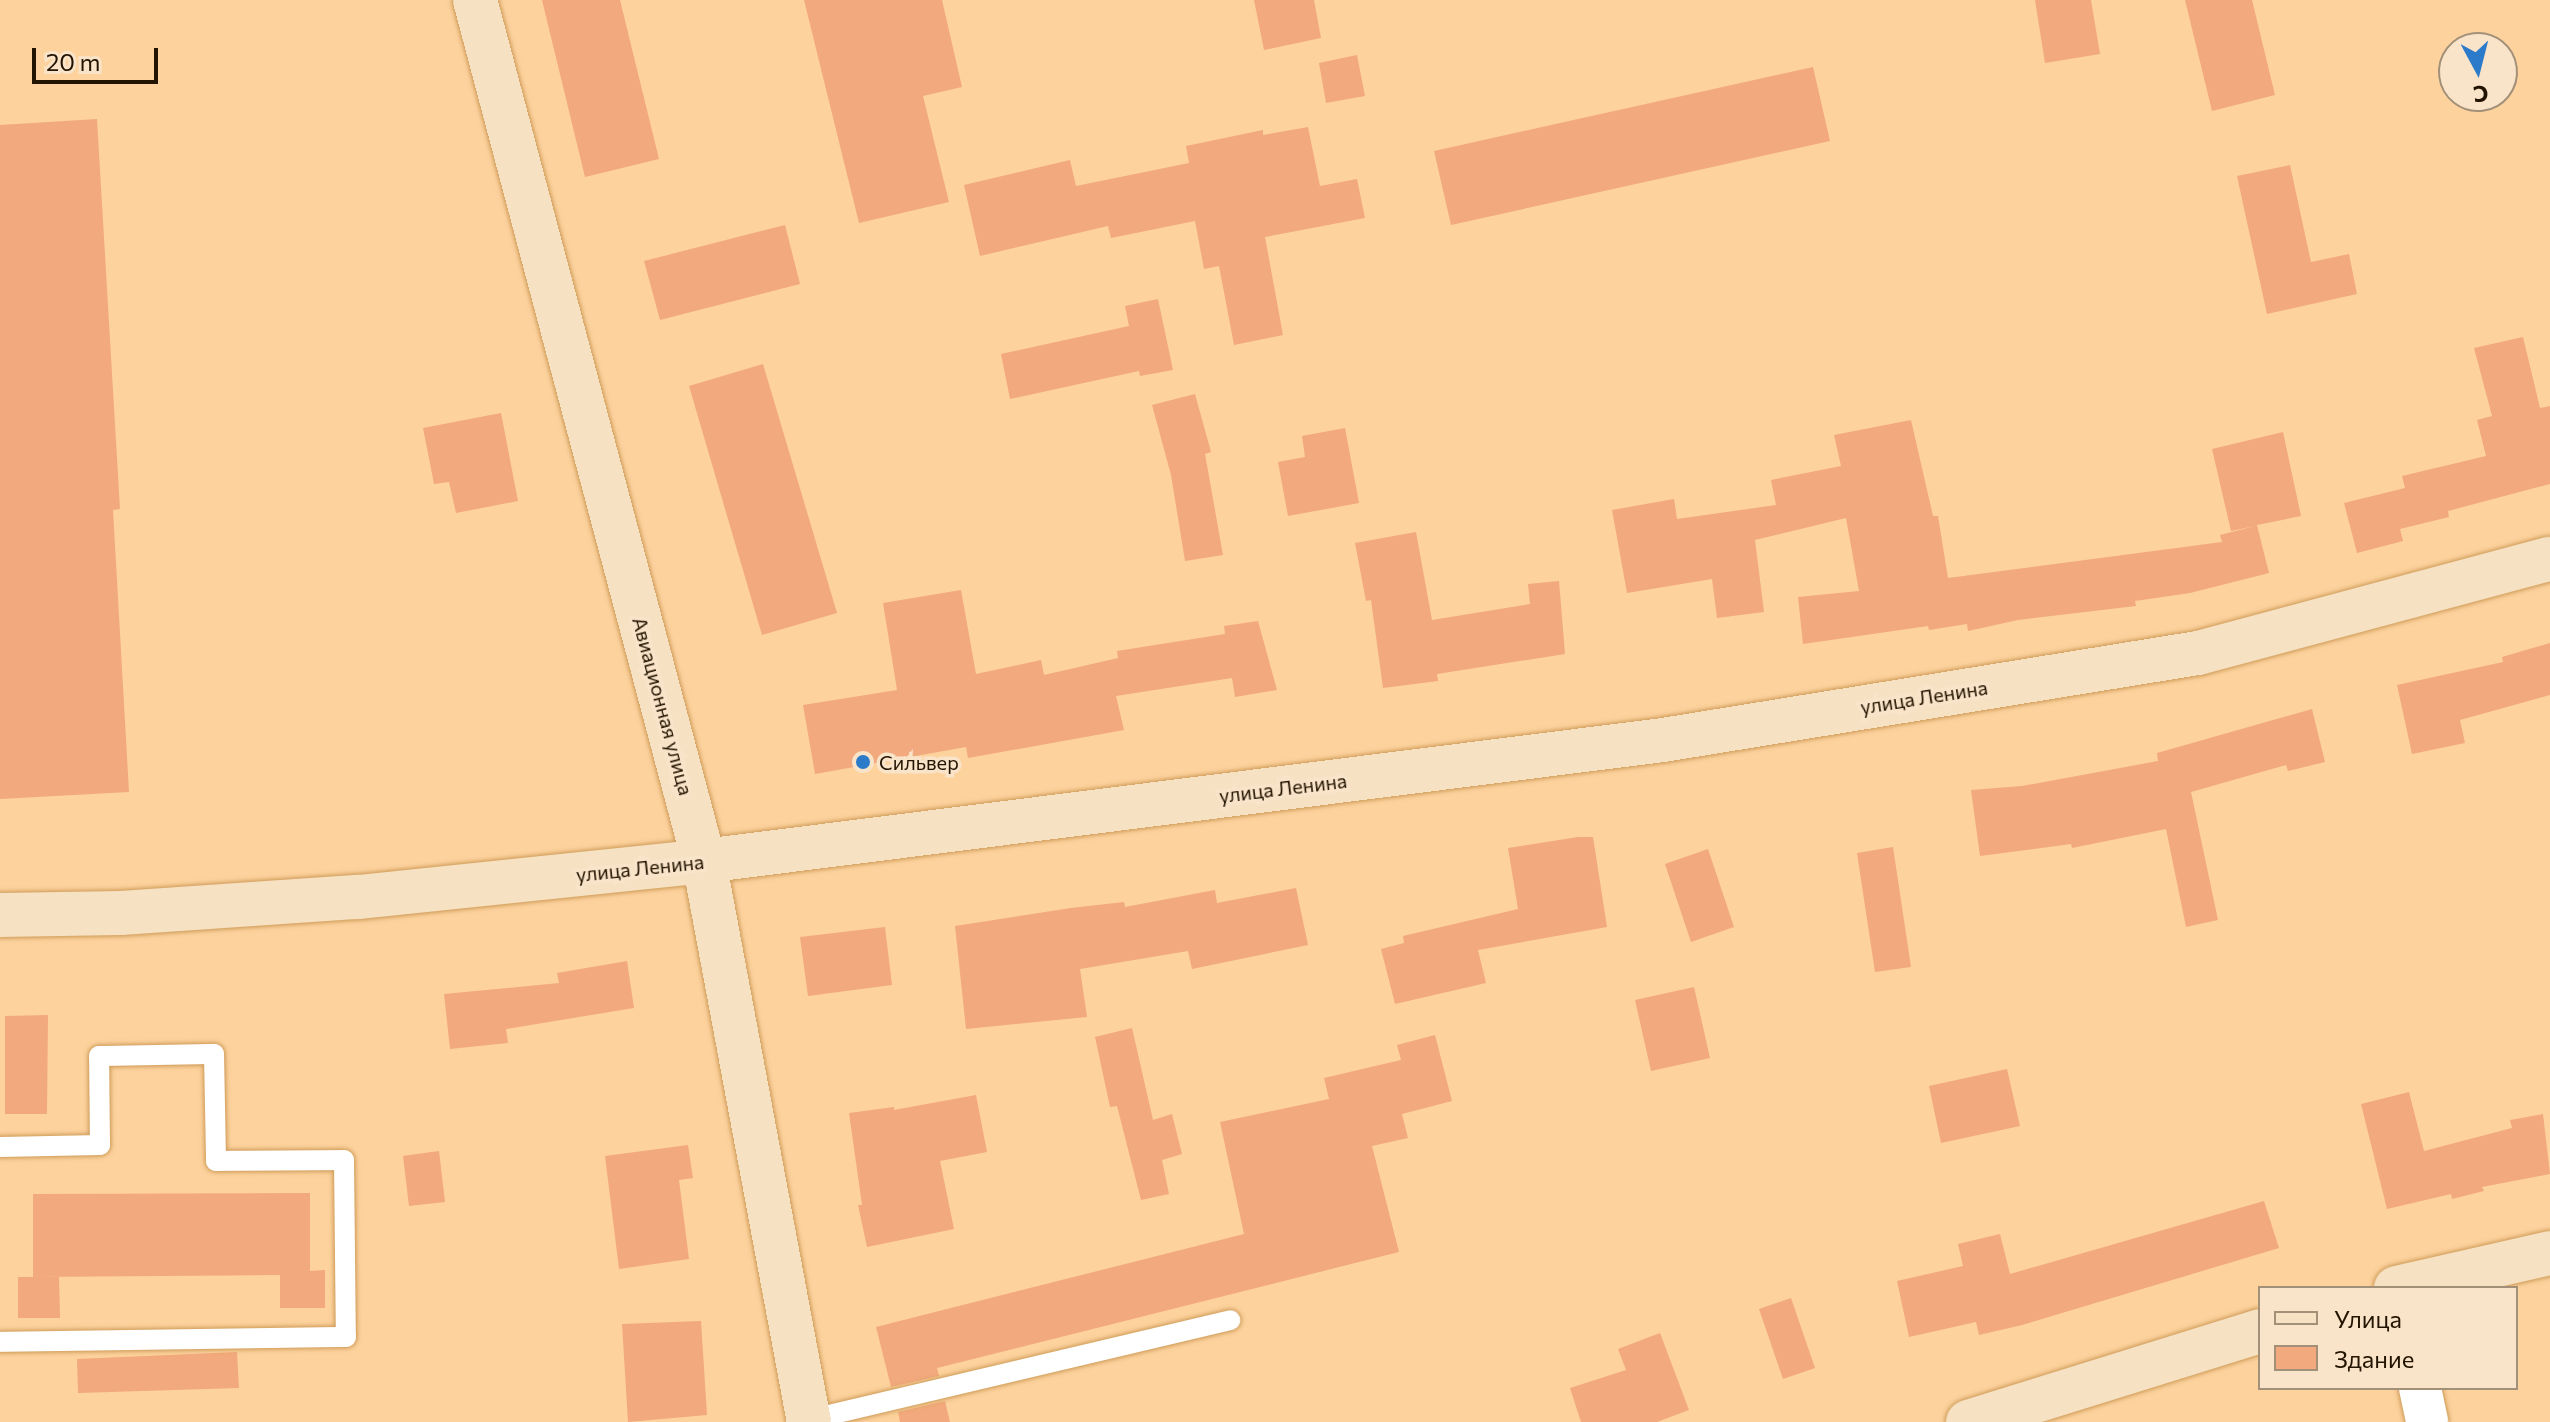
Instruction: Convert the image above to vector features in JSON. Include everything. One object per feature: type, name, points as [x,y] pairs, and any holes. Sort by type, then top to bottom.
[{"type":"main road","name":"Авиационная улица","points":[[475,0],[704,861],[808,1421]]},
{"type":"main road","name":"улица Ленина","points":[[0,915],[121,913],[358,897],[704,861],[1663,740],[2198,653],[2550,559]]},
{"type":"main road","points":[[2406,1286],[2550,1253]]},
{"type":"main road","points":[[1968,1422],[2258,1332]]},
{"type":"street","points":[[2420,1390],[2427,1422]]},
{"type":"lane","points":[[0,1147],[100,1145],[99,1056],[214,1054],[216,1161],[344,1160],[346,1337],[0,1342]]},
{"type":"lane","points":[[808,1421],[1230,1320]]},
{"type":"building","points":[[542,0],[620,0],[659,159],[585,177]]},
{"type":"building","points":[[804,0],[942,0],[962,87],[923,96],[949,202],[859,223]]},
{"type":"building","points":[[1254,0],[1314,0],[1321,38],[1264,50]]},
{"type":"building","points":[[2035,0],[2091,0],[2100,54],[2045,63]]},
{"type":"building","points":[[2185,0],[2252,0],[2275,95],[2212,111]]},
{"type":"building","points":[[1357,55],[1365,96],[1326,103],[1319,63]]},
{"type":"building","points":[[1813,67],[1830,141],[1451,225],[1434,151]]},
{"type":"building","points":[[97,119],[120,509],[113,510],[129,792],[0,799],[0,125]]},
{"type":"building","points":[[1308,127],[1320,186],[1357,179],[1365,218],[1265,237],[1283,335],[1234,345],[1219,266],[1204,269],[1195,221],[1111,238],[1108,226],[980,256],[964,185],[1070,160],[1076,186],[1189,163],[1186,146],[1263,130],[1263,135]]},
{"type":"building","points":[[2290,165],[2311,262],[2349,254],[2357,294],[2267,314],[2237,176]]},
{"type":"building","points":[[785,225],[800,284],[660,320],[644,261]]},
{"type":"building","points":[[1158,299],[1173,370],[1140,376],[1139,371],[1010,399],[1001,354],[1129,326],[1125,306]]},
{"type":"building","points":[[2523,337],[2540,408],[2550,406],[2550,484],[2448,511],[2449,517],[2400,529],[2403,541],[2357,553],[2344,503],[2405,488],[2402,476],[2486,456],[2477,420],[2492,416],[2474,348]]},
{"type":"building","points":[[763,364],[837,613],[762,635],[689,386]]},
{"type":"building","points":[[1195,394],[1211,452],[1205,454],[1223,555],[1185,561],[1171,475],[1152,405]]},
{"type":"building","points":[[501,413],[518,501],[456,513],[449,482],[434,484],[423,428]]},
{"type":"building","points":[[1911,420],[1933,516],[1938,516],[1948,578],[2222,542],[2220,535],[2255,526],[2231,531],[2212,449],[2283,432],[2301,516],[2257,525],[2269,573],[2190,593],[2135,601],[2136,606],[2018,620],[1968,631],[1967,624],[1929,630],[1928,626],[1803,644],[1798,597],[1859,591],[1846,518],[1755,540],[1764,612],[1717,618],[1712,579],[1627,593],[1612,510],[1674,499],[1677,519],[1776,505],[1771,480],[1841,466],[1834,435]]},
{"type":"building","points":[[1345,428],[1359,503],[1288,516],[1278,462],[1305,457],[1302,436]]},
{"type":"building","points":[[1416,532],[1432,620],[1530,604],[1528,584],[1559,581],[1565,654],[1437,674],[1438,681],[1383,688],[1371,600],[1366,601],[1355,543]]},
{"type":"building","points":[[961,590],[976,674],[1041,660],[1044,675],[1118,658],[1117,651],[1225,634],[1224,626],[1258,621],[1277,690],[1235,697],[1232,678],[1116,696],[1124,730],[968,758],[966,747],[815,774],[803,705],[897,690],[883,603]]},
{"type":"building","points":[[2550,643],[2550,695],[2460,720],[2465,743],[2412,754],[2397,685],[2503,662],[2502,657]]},
{"type":"building","points":[[2312,709],[2325,762],[2288,771],[2286,765],[2191,792],[2218,920],[2186,927],[2166,829],[2072,848],[2071,844],[1980,856],[1971,790],[2022,786],[2158,761],[2157,753]]},
{"type":"building","points":[[1593,837],[1607,927],[1478,950],[1486,983],[1395,1004],[1381,949],[1404,943],[1403,936],[1518,909],[1508,848]]},
{"type":"building","points":[[1893,847],[1911,967],[1875,972],[1857,853]]},
{"type":"building","points":[[1708,849],[1734,927],[1691,942],[1665,864]]},
{"type":"building","points":[[1296,888],[1308,945],[1192,969],[1188,951],[1080,969],[1087,1017],[966,1029],[955,926],[1124,902],[1125,907],[1215,890],[1217,903]]},
{"type":"building","points":[[885,927],[892,985],[808,996],[800,937]]},
{"type":"building","points":[[627,961],[634,1008],[506,1029],[508,1043],[450,1049],[444,994],[559,983],[557,973]]},
{"type":"building","points":[[1694,987],[1710,1058],[1651,1071],[1635,1000]]},
{"type":"building","points":[[48,1015],[47,1114],[5,1114],[5,1016]]},
{"type":"building","points":[[1132,1028],[1153,1120],[1172,1114],[1182,1154],[1162,1160],[1169,1194],[1141,1200],[1117,1106],[1110,1107],[1095,1037]]},
{"type":"building","points":[[1435,1035],[1452,1101],[1402,1114],[1408,1138],[1372,1146],[1399,1252],[937,1368],[939,1376],[891,1387],[876,1327],[1244,1234],[1220,1122],[1329,1099],[1324,1078],[1401,1060],[1397,1045]]},
{"type":"building","points":[[2007,1069],[2020,1126],[1941,1143],[1929,1086]]},
{"type":"building","points":[[2409,1092],[2424,1151],[2512,1128],[2510,1120],[2543,1114],[2550,1174],[2482,1187],[2484,1191],[2452,1199],[2451,1194],[2387,1209],[2361,1104]]},
{"type":"building","points":[[976,1095],[987,1152],[940,1161],[954,1229],[867,1247],[858,1205],[862,1205],[849,1113],[894,1107],[894,1110]]},
{"type":"building","points":[[688,1145],[693,1178],[679,1180],[689,1259],[619,1269],[605,1156]]},
{"type":"building","points":[[439,1151],[445,1202],[409,1206],[403,1156]]},
{"type":"building","points":[[310,1193],[310,1271],[325,1270],[325,1308],[280,1308],[280,1275],[33,1277],[33,1194]]},
{"type":"building","points":[[2264,1201],[2279,1248],[2022,1325],[1979,1335],[1976,1322],[1909,1337],[1897,1281],[1963,1266],[1958,1244],[2000,1234],[2010,1274]]},
{"type":"building","points":[[18,1277],[59,1277],[60,1318],[18,1318]]},
{"type":"building","points":[[1791,1298],[1815,1368],[1783,1379],[1759,1309]]},
{"type":"building","points":[[701,1321],[707,1415],[628,1422],[622,1324]]},
{"type":"building","points":[[1660,1333],[1689,1410],[1657,1422],[1581,1422],[1570,1388],[1626,1370],[1618,1349]]},
{"type":"building","points":[[237,1352],[239,1388],[78,1393],[77,1359]]},
{"type":"building","points":[[945,1401],[950,1422],[900,1422],[898,1412]]},
{"type":"place","name":"Сильвер","points":[[863,762]]}]
